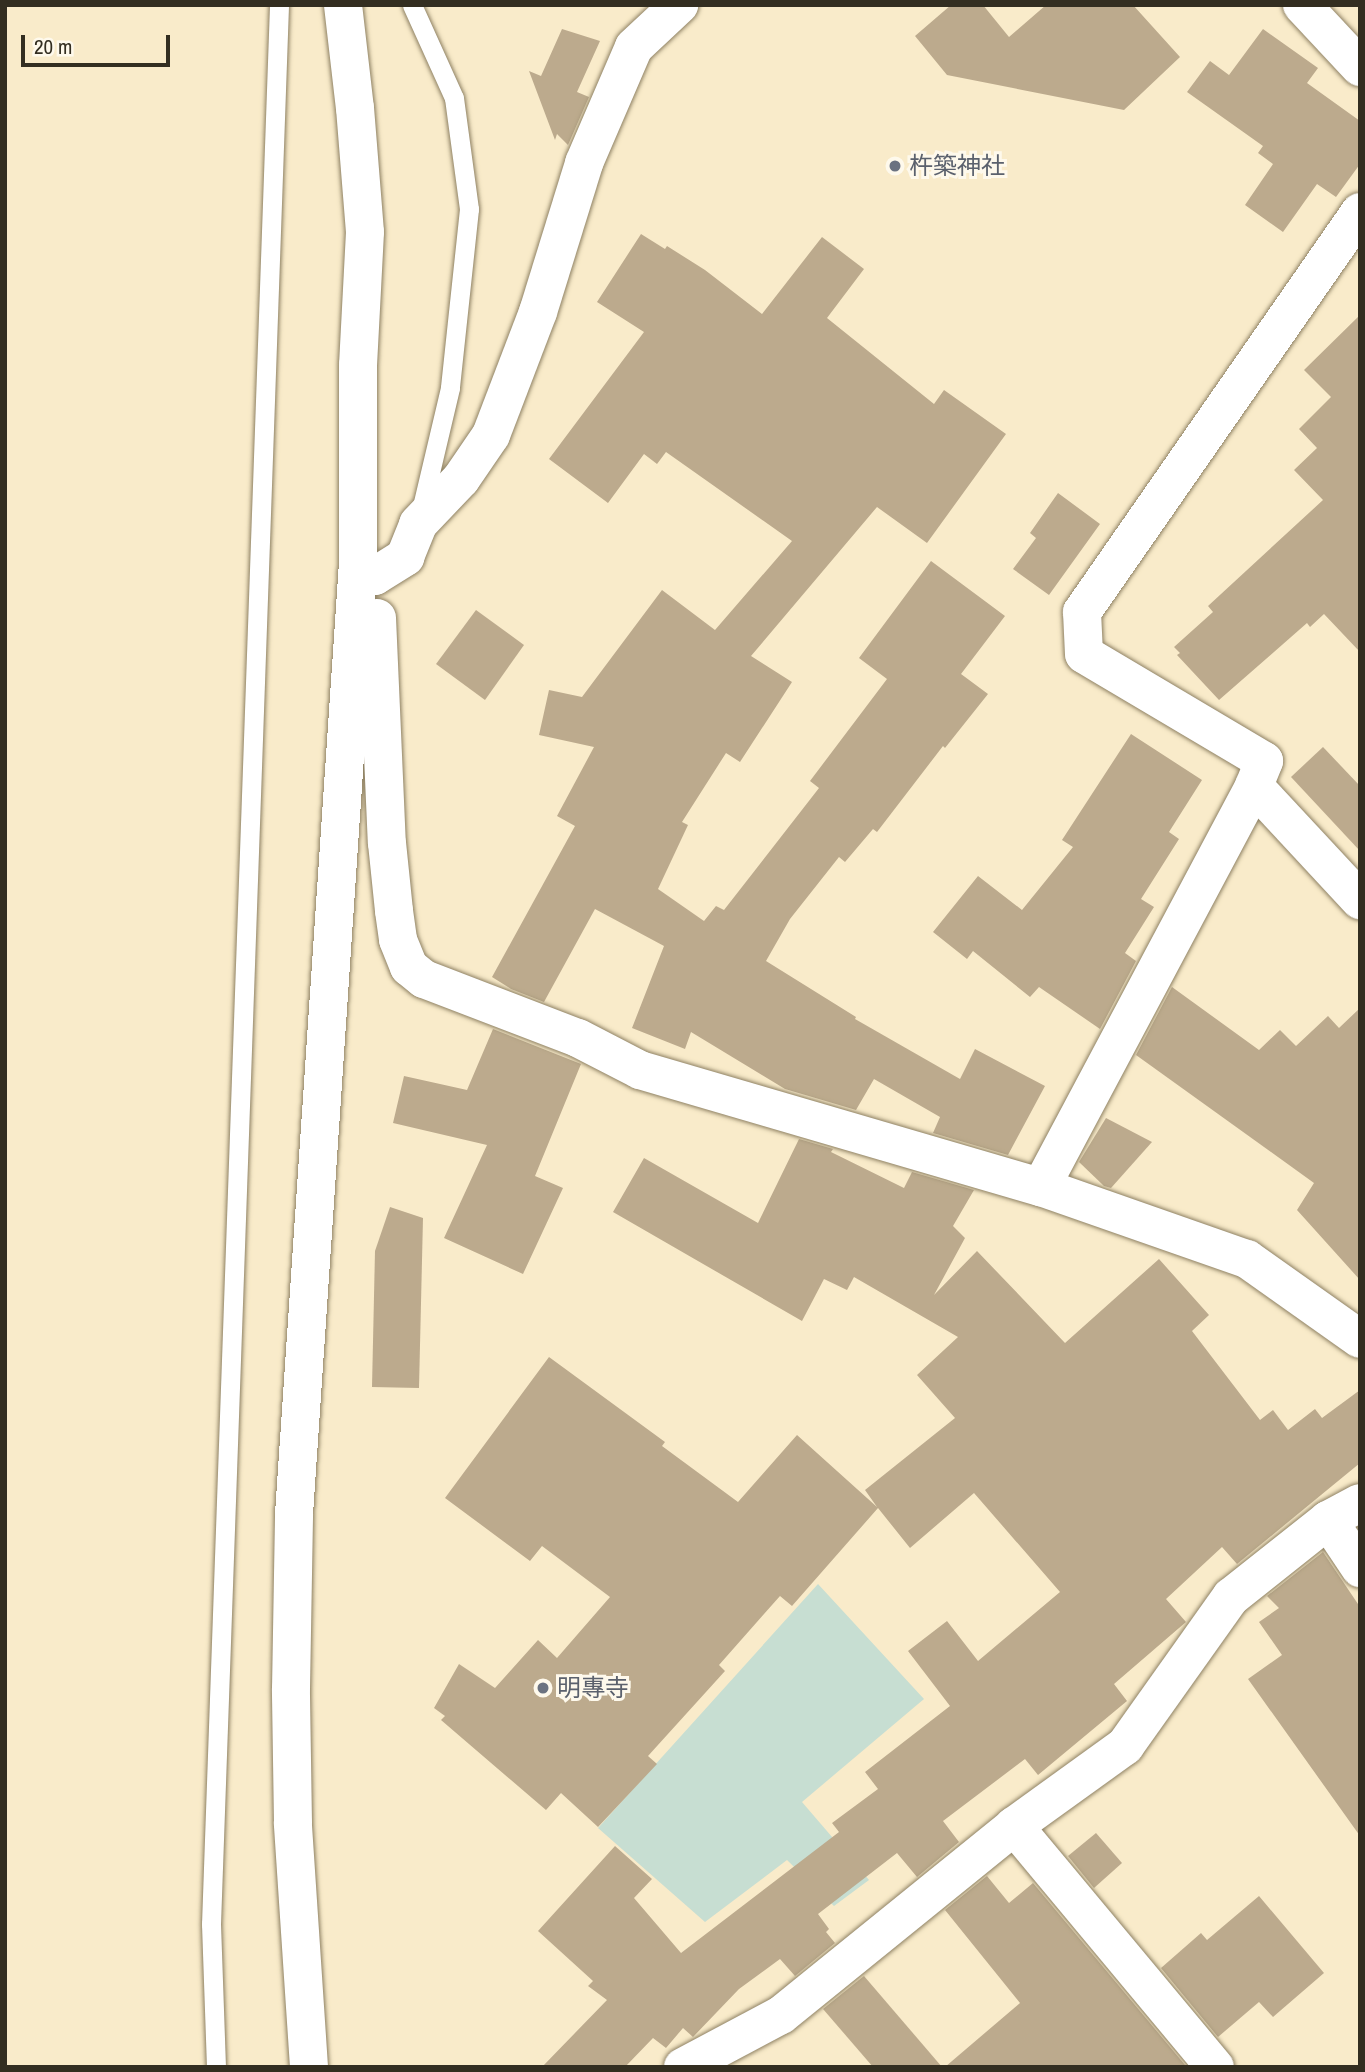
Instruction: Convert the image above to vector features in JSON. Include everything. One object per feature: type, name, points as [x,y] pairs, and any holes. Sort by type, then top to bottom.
[{"type":"street","points":[[343,5],[365,232],[358,365],[367,569],[387,843],[398,940],[409,967],[424,979],[578,1038],[640,1070],[1041,1187],[1247,1259],[1360,1339]]},
{"type":"street","points":[[367,569],[405,557],[418,524],[461,479],[491,435],[538,312],[584,163],[634,47],[679,5]]},
{"type":"street","points":[[1302,5],[1360,67]]},
{"type":"street","points":[[1041,1187],[1254,786],[1264,761],[1084,654],[1082,611],[1360,212]]},
{"type":"street","points":[[309,2067],[293,1822],[291,1689],[294,1514],[367,569]]},
{"type":"street","points":[[1254,786],[1360,900]]},
{"type":"street","points":[[683,2067],[781,2015],[1014,1826],[1125,1746],[1231,1597],[1344,1512],[1360,1568]]},
{"type":"street","points":[[1014,1826],[1215,2067]]},
{"type":"lane","points":[[216,2067],[211,1924],[279,5]]},
{"type":"lane","points":[[412,5],[454,98],[469,209],[450,388],[418,524]]},
{"type":"green space","points":[[818,1584],[924,1699],[802,1802],[869,1880],[834,1906],[787,1860],[705,1922],[598,1828]]},
{"type":"building","points":[[951,5],[983,5],[1009,37],[1046,5],[1133,5],[1180,57],[1124,110],[947,75],[915,36]]},
{"type":"building","points":[[562,29],[600,41],[577,92],[589,97],[568,145],[557,134],[555,140],[529,71],[541,76]]},
{"type":"building","points":[[1263,29],[1318,68],[1307,83],[1360,121],[1360,164],[1336,197],[1317,184],[1283,232],[1245,205],[1273,164],[1258,153],[1263,146],[1187,92],[1210,61],[1229,75]]},
{"type":"building","points":[[641,234],[665,249],[667,246],[705,270],[762,314],[822,237],[864,269],[827,318],[934,404],[944,390],[1006,434],[927,543],[877,507],[751,656],[792,682],[740,762],[726,753],[682,822],[688,825],[658,889],[704,921],[716,906],[724,910],[819,788],[810,781],[887,679],[859,658],[931,561],[1005,616],[961,674],[988,694],[945,748],[943,746],[877,832],[873,829],[845,862],[839,857],[790,919],[766,961],[856,1017],[855,1019],[960,1079],[975,1049],[1045,1086],[1008,1155],[933,1133],[940,1117],[874,1079],[856,1110],[785,1089],[691,1032],[685,1049],[632,1028],[664,946],[595,909],[544,1002],[511,989],[492,977],[575,826],[557,816],[594,747],[539,735],[549,690],[582,697],[662,590],[715,630],[792,541],[666,452],[657,464],[644,454],[608,503],[549,459],[644,332],[597,302]]},
{"type":"building","points":[[1360,315],[1360,652],[1324,614],[1310,627],[1307,623],[1219,700],[1177,655],[1180,653],[1174,647],[1213,612],[1208,606],[1323,500],[1294,470],[1317,448],[1299,429],[1331,397],[1304,370]]},
{"type":"building","points":[[1058,493],[1100,524],[1049,595],[1013,569],[1036,538],[1030,533]]},
{"type":"building","points":[[476,610],[524,645],[485,700],[436,664]]},
{"type":"building","points":[[1131,734],[1202,780],[1169,832],[1179,839],[1141,899],[1154,907],[1125,953],[1136,961],[1100,1029],[1039,987],[1030,997],[973,951],[967,959],[933,932],[978,876],[1022,910],[1073,847],[1062,840]]},
{"type":"building","points":[[1323,747],[1360,786],[1360,851],[1291,777]]},
{"type":"building","points":[[1172,987],[1259,1050],[1280,1030],[1296,1046],[1328,1016],[1339,1028],[1360,1008],[1360,1280],[1297,1210],[1314,1183],[1136,1055]]},
{"type":"building","points":[[493,1029],[581,1064],[535,1176],[563,1188],[523,1274],[444,1238],[487,1145],[393,1123],[404,1076],[467,1090]]},
{"type":"building","points":[[1106,1118],[1152,1142],[1111,1188],[1104,1186],[1079,1162]]},
{"type":"building","points":[[799,1139],[833,1149],[831,1152],[904,1188],[912,1172],[974,1190],[953,1226],[965,1238],[934,1295],[977,1251],[1065,1343],[1159,1259],[1209,1315],[1192,1331],[1260,1420],[1273,1410],[1288,1430],[1315,1409],[1322,1418],[1360,1390],[1360,1463],[1237,1564],[1222,1547],[1166,1599],[1186,1622],[1114,1684],[1127,1701],[1038,1775],[1025,1759],[943,1821],[959,1842],[917,1877],[897,1853],[818,1914],[829,1929],[826,1932],[835,1943],[795,1976],[780,1959],[739,1989],[693,2037],[683,2028],[666,2048],[653,2038],[625,2067],[542,2067],[607,2000],[588,1986],[593,1981],[538,1931],[615,1846],[652,1879],[634,1898],[681,1953],[839,1832],[832,1823],[878,1789],[865,1772],[950,1706],[908,1651],[947,1621],[978,1661],[1060,1592],[974,1493],[910,1548],[878,1508],[792,1606],[780,1596],[719,1665],[725,1671],[648,1756],[657,1764],[598,1827],[561,1793],[546,1810],[441,1720],[445,1716],[434,1708],[459,1664],[495,1688],[538,1640],[557,1658],[610,1597],[542,1546],[530,1561],[445,1498],[549,1357],[665,1442],[662,1446],[738,1502],[797,1435],[877,1507],[865,1490],[955,1418],[917,1375],[958,1337],[854,1277],[847,1290],[824,1279],[802,1321],[613,1212],[644,1158],[758,1223]]},
{"type":"building","points":[[390,1207],[423,1218],[419,1388],[372,1387],[375,1251]]},
{"type":"building","points":[[1323,1552],[1360,1607],[1360,1836],[1248,1679],[1282,1655],[1259,1622],[1279,1608],[1267,1596]]},
{"type":"building","points":[[1096,1833],[1122,1863],[1094,1888],[1068,1856]]},
{"type":"building","points":[[987,1876],[1009,1903],[1033,1883],[1185,2065],[945,2067],[1020,2003],[945,1910]]},
{"type":"building","points":[[1259,1896],[1324,1973],[1273,2017],[1259,2002],[1218,2037],[1161,1968],[1201,1933],[1207,1940]]},
{"type":"building","points":[[864,1976],[942,2067],[873,2067],[823,2009]]},
{"type":"place","name":"杵築神社","points":[[895,166]]},
{"type":"place","name":"明專寺","points":[[543,1688]]}]
